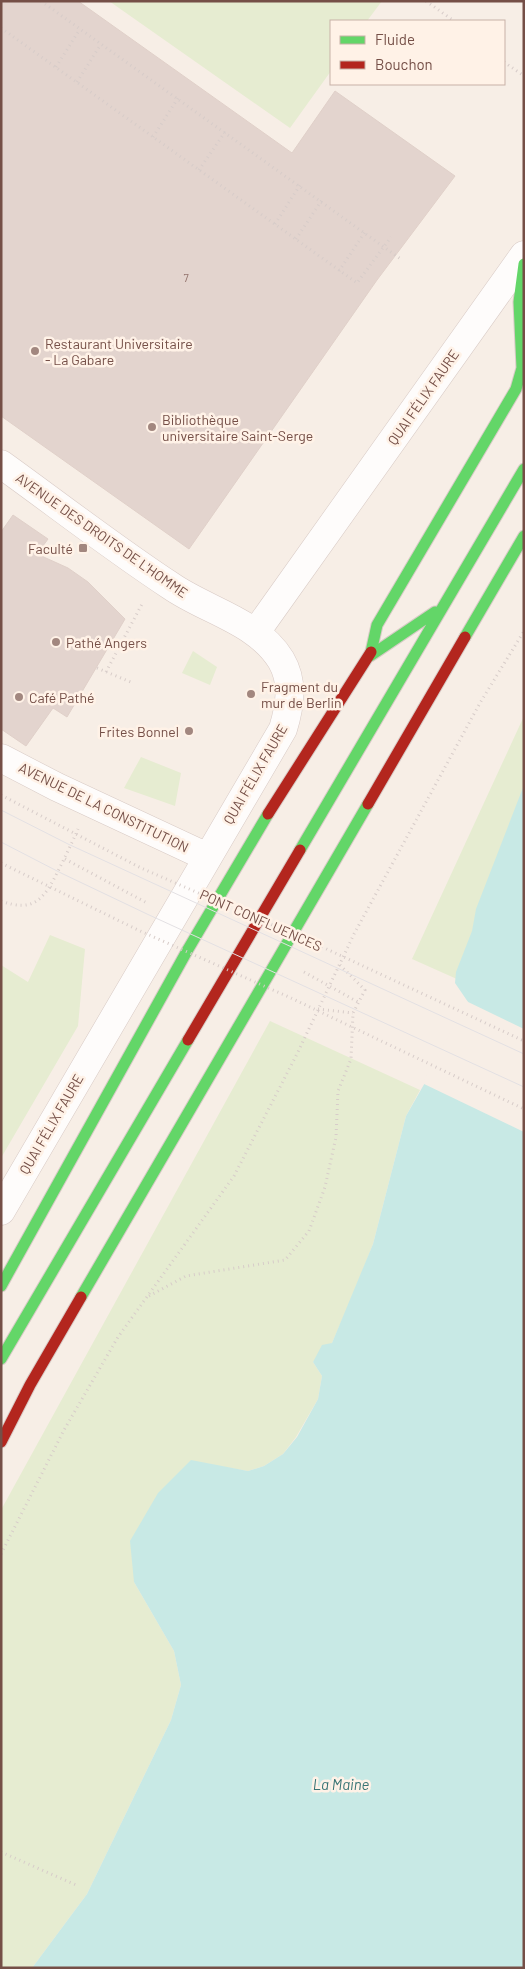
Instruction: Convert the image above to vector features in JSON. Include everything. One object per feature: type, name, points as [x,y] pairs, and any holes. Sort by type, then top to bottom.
[{"type":"highway","points":[[1,1286],[254,834],[370,656],[377,625],[516,389],[522,368],[519,302],[524,264]]},
{"type":"highway","points":[[1,1360],[440,608],[524,469]]},
{"type":"highway","points":[[1,1442],[30,1384],[524,536]]},
{"type":"highway","points":[[370,656],[440,608]]},
{"type":"street","name":"QUAI FÉLIX FAURE","points":[[1,1211],[283,729],[291,706],[288,681],[281,660],[256,632],[524,255]]},
{"type":"street","name":"AVENUE DES DROITS DE L'HOMME","points":[[1,464],[173,588],[256,632]]},
{"type":"street","name":"AVENUE DE LA CONSTITUTION","points":[[1,758],[57,787],[207,857]]},
{"type":"path","points":[[41,1],[322,200],[402,260]]},
{"type":"path","points":[[426,1],[453,20]]},
{"type":"path","points":[[1,28],[357,283],[391,237]]},
{"type":"path","points":[[56,67],[80,28]]},
{"type":"path","points":[[77,82],[101,44]]},
{"type":"path","points":[[505,63],[524,76]]},
{"type":"path","points":[[153,136],[178,98]]},
{"type":"path","points":[[199,170],[225,132]]},
{"type":"path","points":[[275,224],[300,185]]},
{"type":"path","points":[[296,239],[322,200]]},
{"type":"path","points":[[340,271],[365,232]]},
{"type":"path","points":[[106,672],[142,604]]},
{"type":"path","points":[[1,1554],[64,1430],[118,1337],[234,1176],[339,964],[480,703],[524,631]]},
{"type":"path","points":[[96,668],[134,683]]},
{"type":"path","name":"PONT CONFLUENCES","points":[[1,795],[141,868],[318,944],[524,1041]]},
{"type":"path","points":[[1,901],[19,906],[38,901],[46,895],[79,827]]},
{"type":"path","points":[[65,858],[152,906]]},
{"type":"path","points":[[1,863],[138,930],[291,998],[524,1109]]},
{"type":"path","points":[[146,1297],[186,1276],[285,1260],[309,1231],[325,1187],[336,1137],[338,1091],[351,1059],[353,1013],[364,990],[339,964]]},
{"type":"path","points":[[304,972],[358,1002]]},
{"type":"path","points":[[318,1009],[353,1013]]},
{"type":"path","points":[[1,1852],[76,1885]]},
{"type":"green space","points":[[109,1],[382,1],[368,20],[330,20],[330,72],[290,128]]},
{"type":"green space","points":[[193,651],[217,667],[210,685],[182,673]]},
{"type":"green space","points":[[524,716],[524,1009],[412,959]]},
{"type":"green space","points":[[141,757],[181,773],[175,806],[124,788]]},
{"type":"green space","points":[[50,935],[85,949],[78,1026],[1,1158],[1,965],[28,982]]},
{"type":"green space","points":[[270,1021],[420,1090],[406,1116],[373,1244],[355,1290],[332,1343],[313,1362],[322,1376],[318,1399],[296,1437],[283,1454],[264,1466],[248,1471],[199,1463],[134,1582],[174,1651],[181,1685],[171,1720],[87,1894],[32,1968],[1,1968],[1,1510]]},
{"type":"water","name":"La Maine","points":[[524,785],[524,1968],[32,1968],[87,1894],[171,1720],[181,1685],[174,1651],[134,1582],[130,1541],[158,1493],[191,1460],[248,1471],[264,1466],[283,1454],[297,1437],[318,1399],[322,1376],[313,1362],[322,1345],[332,1343],[373,1244],[406,1116],[467,1009],[468,1002],[455,983],[456,972],[472,931],[476,909]]},
{"type":"pier","points":[[464,1000],[524,1029],[524,1132],[422,1083],[465,1007]]},
{"type":"building","points":[[1,1],[78,1],[292,153],[335,91],[455,176],[377,280],[189,549],[1,416]]},
{"type":"building","name":"Pathé Angers","points":[[13,515],[48,539],[37,554],[68,568],[88,582],[125,619],[67,717],[53,708],[26,746],[1,729],[1,532]]},
{"type":"tram line","points":[[1,810],[68,844],[524,1054]]},
{"type":"tram line","points":[[1,842],[147,914],[524,1087]]},
{"type":"traffic: fast","points":[[371,652],[377,625],[516,389],[522,368],[519,302],[524,264]]},
{"type":"traffic: fast","points":[[300,850],[524,469]]},
{"type":"traffic: fast","points":[[465,637],[524,536]]},
{"type":"traffic: fast","points":[[370,656],[435,612]]},
{"type":"traffic: fast","points":[[81,1297],[368,804]]},
{"type":"traffic: fast","points":[[1,1286],[187,951],[268,814]]},
{"type":"traffic: fast","points":[[1,1359],[188,1040]]},
{"type":"traffic: jam","points":[[368,804],[465,637]]},
{"type":"traffic: jam","points":[[268,814],[371,652]]},
{"type":"traffic: jam","points":[[188,1040],[300,850]]},
{"type":"traffic: jam","points":[[1,1442],[30,1385],[81,1297]]},
{"type":"place","name":"Restaurant Universitaire - La Gabare","points":[[35,351]]},
{"type":"place","name":"Bibliothèque universitaire Saint-Serge","points":[[152,427]]},
{"type":"place","name":"Faculté","points":[[83,548]]},
{"type":"place","name":"Pathé Angers","points":[[56,642]]},
{"type":"place","name":"Fragment du mur de Berlin","points":[[251,694]]},
{"type":"place","name":"Café Pathé","points":[[19,697]]},
{"type":"place","name":"Frites Bonnel","points":[[189,731]]}]
